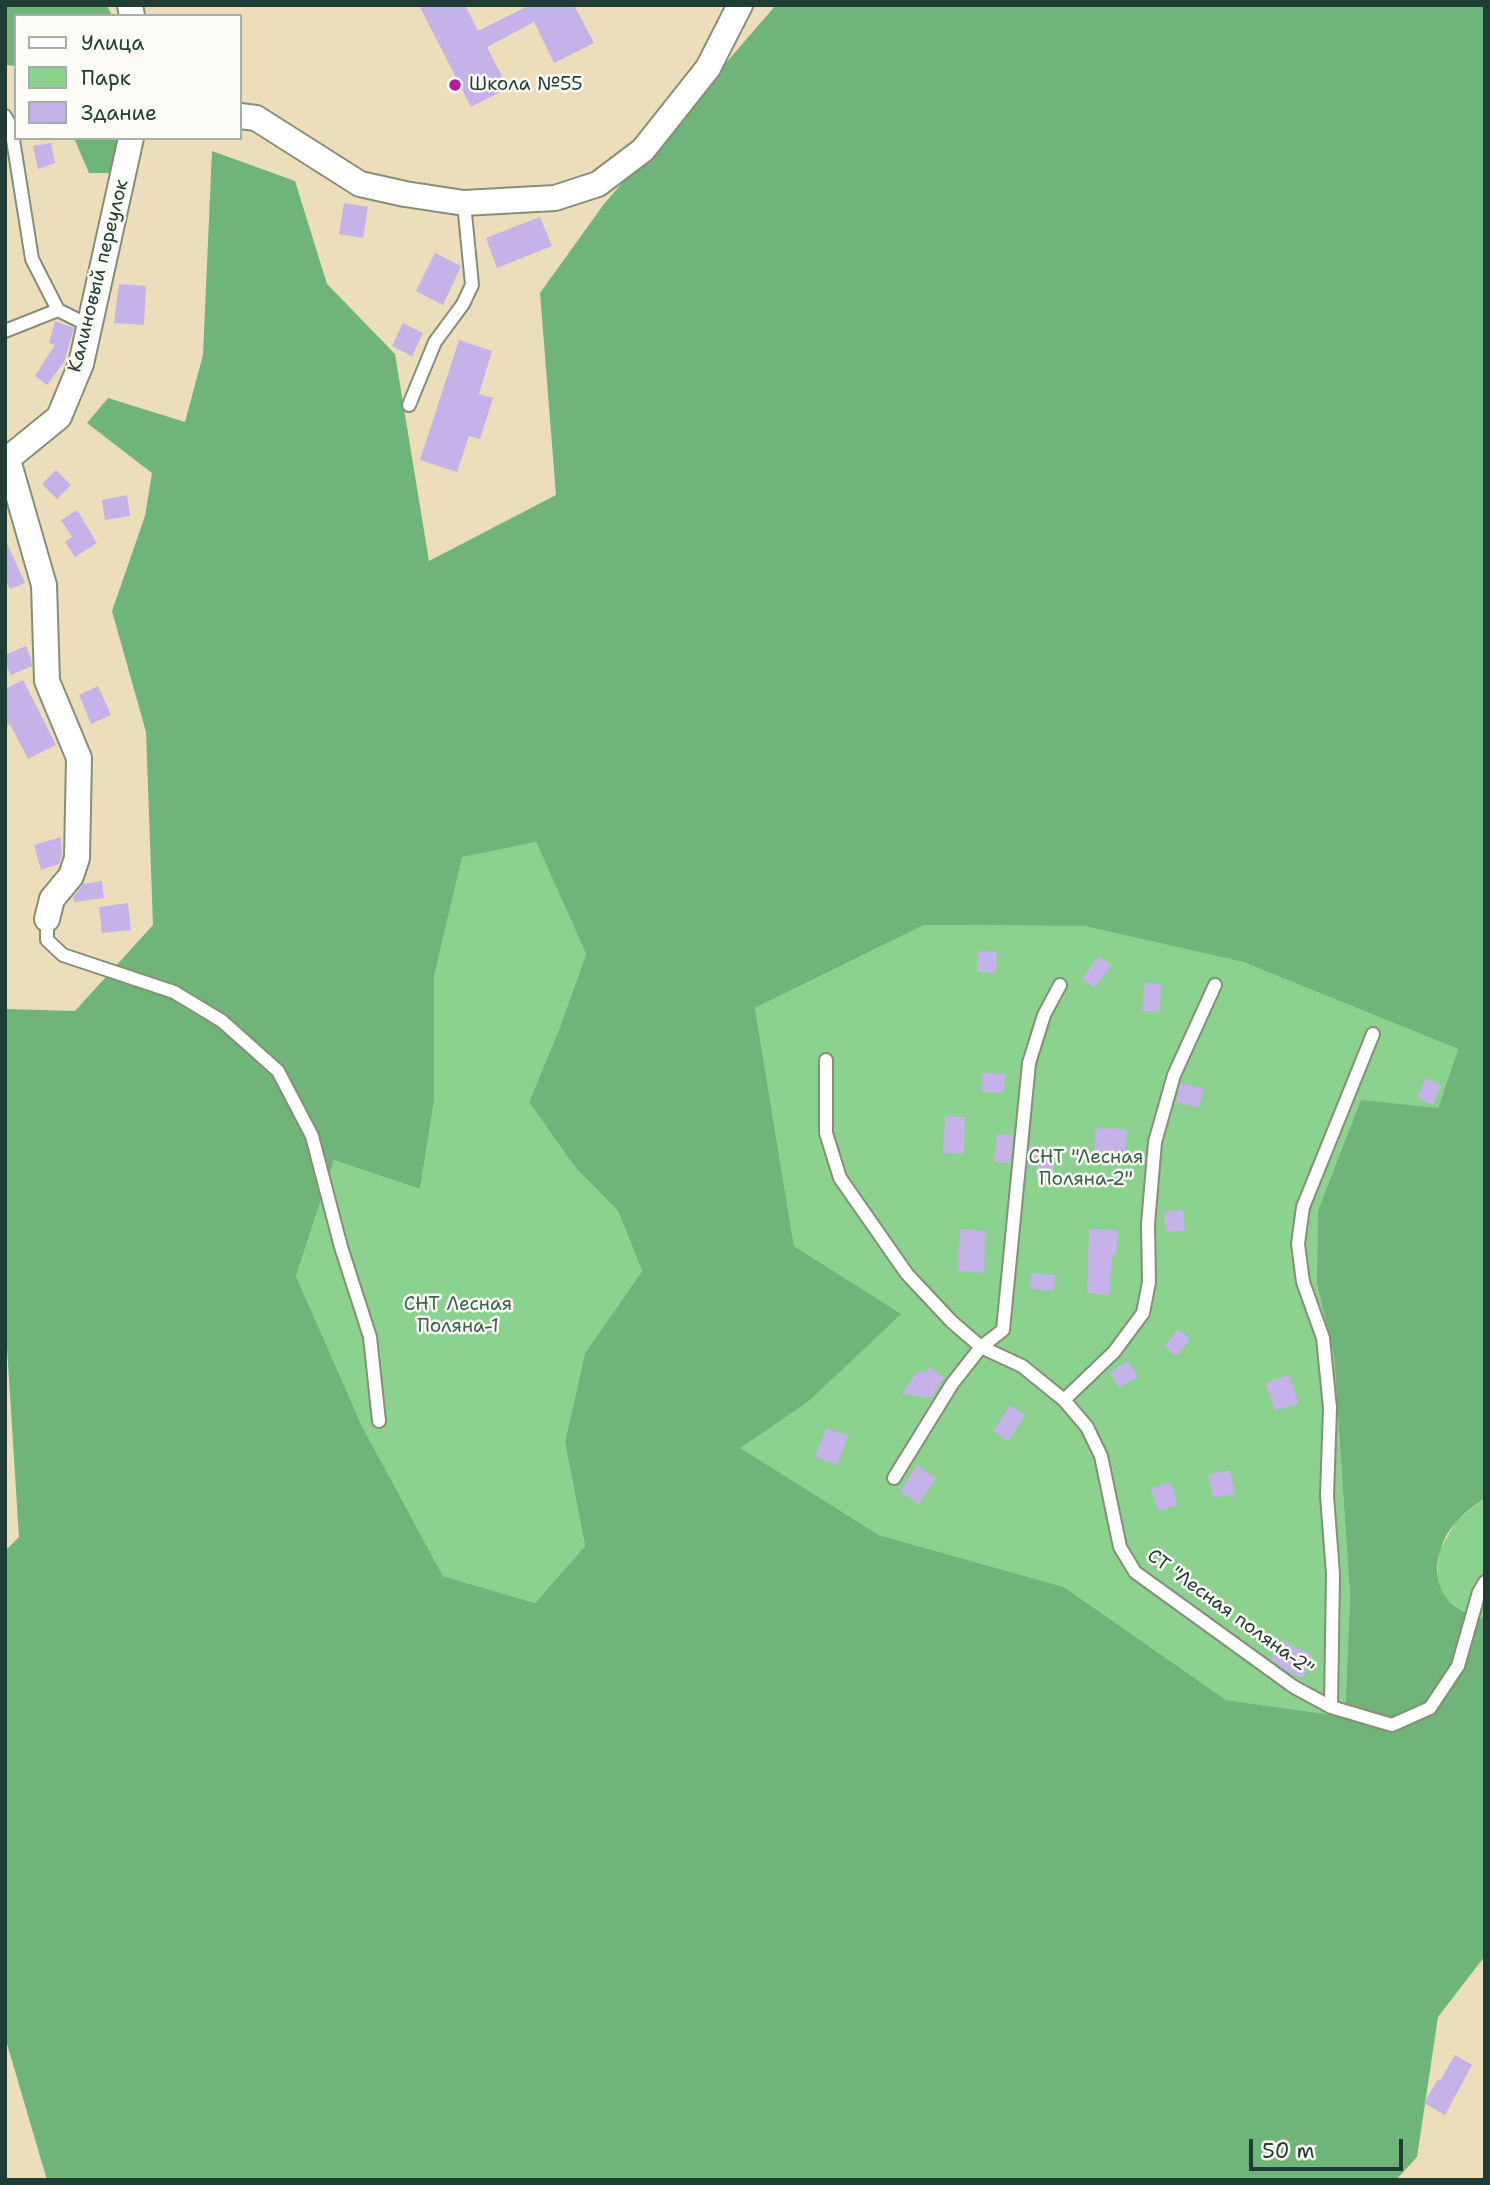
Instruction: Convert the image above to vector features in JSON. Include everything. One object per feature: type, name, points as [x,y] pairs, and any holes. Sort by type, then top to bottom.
[{"type":"street","points":[[242,116],[256,118],[360,184],[464,203],[555,198],[598,184],[643,150],[708,68],[740,5]]},
{"type":"street","name":"Калиновый переулок","points":[[6,460],[60,417],[82,364],[135,141]]},
{"type":"street","points":[[6,460],[44,585],[47,681],[79,758],[78,858],[71,876],[52,899],[47,919]]},
{"type":"lane","points":[[5,116],[11,127],[32,259],[58,310],[90,327]]},
{"type":"lane","points":[[409,405],[435,342],[463,304],[472,285],[464,203]]},
{"type":"lane","points":[[5,331],[58,310]]},
{"type":"lane","points":[[47,919],[47,940],[62,955],[174,992],[222,1021],[278,1071],[312,1136],[341,1247],[370,1337],[379,1421]]},
{"type":"lane","points":[[894,1478],[952,1384],[981,1346],[1003,1330],[1029,1063],[1044,1015],[1060,985]]},
{"type":"lane","points":[[1064,1400],[1114,1352],[1143,1313],[1149,1282],[1148,1224],[1155,1142],[1174,1075],[1214,985]]},
{"type":"lane","points":[[1331,1707],[1333,1574],[1327,1496],[1330,1408],[1323,1338],[1303,1282],[1298,1244],[1303,1207],[1373,1034]]},
{"type":"lane","name":"СТ \"Лесная поляна-2\"","points":[[826,1060],[826,1133],[840,1178],[907,1274],[952,1322],[981,1346],[1022,1366],[1064,1400],[1087,1427],[1101,1456],[1120,1547],[1135,1572],[1294,1687],[1331,1707],[1392,1725],[1430,1708],[1458,1666],[1479,1592],[1485,1582]]},
{"type":"green space","points":[[5,5],[107,5],[111,14],[14,14],[14,66],[5,65]]},
{"type":"green space","points":[[776,5],[1485,5],[1485,1498],[1451,1528],[1440,1551],[1437,1575],[1440,1587],[1455,1606],[1476,1617],[1485,1618],[1485,1956],[1438,2017],[1417,2157],[1396,2180],[47,2180],[5,2037],[5,1551],[19,1537],[5,1316],[5,1009],[75,1011],[153,925],[146,732],[112,611],[145,516],[152,473],[87,423],[108,398],[185,422],[203,355],[212,151],[295,181],[327,284],[395,354],[429,561],[556,495],[540,293],[604,204]],"holes":[[[536,842],[586,954],[529,1102],[574,1166],[618,1211],[642,1271],[585,1353],[565,1442],[585,1546],[535,1603],[443,1576],[362,1426],[296,1276],[334,1160],[420,1189],[434,1101],[434,977],[462,857]],[[924,925],[1084,926],[1243,962],[1458,1049],[1438,1108],[1361,1100],[1318,1211],[1317,1285],[1334,1356],[1350,1596],[1345,1717],[1226,1700],[1064,1587],[879,1535],[740,1448],[808,1402],[901,1314],[794,1246],[755,1008]]]},
{"type":"green space","points":[[75,140],[120,140],[121,173],[89,173]]},
{"type":"green space","name":"СНТ Лесная Поляна-1","points":[[536,842],[586,954],[529,1102],[574,1166],[618,1211],[642,1271],[585,1353],[565,1442],[585,1546],[535,1603],[443,1576],[362,1426],[296,1276],[334,1160],[420,1189],[434,1101],[434,977],[462,856]]},
{"type":"green space","name":"СНТ \"Лесная Поляна-2\"","points":[[924,925],[1084,926],[1243,962],[1458,1049],[1438,1108],[1317,1285],[1334,1356],[1350,1596],[1345,1718],[1226,1700],[1064,1587],[879,1535],[739,1448],[808,1402],[900,1314],[794,1246],[755,1008]]},
{"type":"green space","points":[[1485,1498],[1485,1618],[1472,1617],[1446,1599],[1437,1584],[1439,1551],[1457,1520]]},
{"type":"building","points":[[419,5],[465,5],[478,31],[526,7],[525,5],[574,5],[594,43],[554,63],[534,22],[487,47],[508,88],[471,107]]},
{"type":"building","points":[[51,143],[55,163],[38,169],[33,146]]},
{"type":"building","points":[[344,203],[368,207],[363,238],[339,234]]},
{"type":"building","points":[[540,217],[552,246],[497,268],[486,238]]},
{"type":"building","points":[[435,253],[461,266],[443,305],[416,291]]},
{"type":"building","points":[[119,284],[146,286],[144,325],[114,323]]},
{"type":"building","points":[[55,321],[74,328],[64,362],[47,385],[35,376],[55,345],[49,343]]},
{"type":"building","points":[[403,323],[423,333],[412,356],[392,346]]},
{"type":"building","points":[[459,340],[492,351],[479,394],[493,398],[480,439],[469,436],[457,472],[420,460]]},
{"type":"building","points":[[56,470],[71,485],[57,499],[42,484]]},
{"type":"building","points":[[127,495],[130,516],[105,520],[102,500]]},
{"type":"building","points":[[77,510],[97,543],[75,557],[65,542],[72,537],[61,520]]},
{"type":"building","points":[[5,539],[25,583],[10,589],[5,579]]},
{"type":"building","points":[[26,646],[32,666],[11,675],[5,663],[5,655]]},
{"type":"building","points":[[23,680],[56,745],[28,759],[10,724],[5,727],[5,689]]},
{"type":"building","points":[[98,686],[111,715],[91,724],[79,695]]},
{"type":"building","points":[[61,837],[62,855],[59,864],[41,870],[34,845]]},
{"type":"building","points":[[102,881],[104,898],[74,902],[73,897],[83,884]]},
{"type":"building","points":[[128,903],[131,930],[102,933],[99,907]]},
{"type":"building","points":[[978,951],[997,952],[996,973],[977,972]]},
{"type":"building","points":[[1099,956],[1112,966],[1094,988],[1082,978]]},
{"type":"building","points":[[1144,982],[1162,985],[1159,1012],[1142,1011]]},
{"type":"building","points":[[982,1073],[1005,1074],[1004,1093],[981,1092]]},
{"type":"building","points":[[1425,1078],[1441,1085],[1433,1105],[1417,1098]]},
{"type":"building","points":[[1181,1083],[1204,1089],[1199,1108],[1176,1102]]},
{"type":"building","points":[[945,1116],[965,1117],[964,1154],[943,1153]]},
{"type":"building","points":[[1095,1128],[1127,1129],[1124,1163],[1094,1161]]},
{"type":"building","points":[[997,1134],[1013,1135],[1010,1163],[994,1162]]},
{"type":"building","points":[[1030,1146],[1055,1148],[1053,1179],[1036,1178],[1037,1166],[1028,1165]]},
{"type":"building","points":[[1183,1210],[1185,1231],[1166,1232],[1164,1212]]},
{"type":"building","points":[[960,1229],[986,1231],[984,1273],[957,1271]]},
{"type":"building","points":[[1089,1229],[1118,1230],[1116,1255],[1112,1255],[1109,1295],[1087,1293]]},
{"type":"building","points":[[1031,1273],[1055,1275],[1054,1291],[1030,1289]]},
{"type":"building","points":[[1178,1329],[1190,1339],[1176,1356],[1164,1346]]},
{"type":"building","points":[[1128,1361],[1138,1377],[1119,1388],[1110,1372]]},
{"type":"building","points":[[929,1367],[944,1377],[931,1398],[902,1394],[916,1372],[926,1372]]},
{"type":"building","points":[[1289,1375],[1299,1403],[1275,1411],[1265,1383]]},
{"type":"building","points":[[1010,1405],[1025,1415],[1008,1441],[993,1431]]},
{"type":"building","points":[[826,1428],[848,1436],[837,1465],[815,1457]]},
{"type":"building","points":[[917,1465],[936,1478],[919,1504],[900,1492]]},
{"type":"building","points":[[1230,1470],[1235,1494],[1214,1498],[1208,1475]]},
{"type":"building","points":[[1171,1482],[1177,1505],[1158,1511],[1151,1488]]},
{"type":"building","points":[[1280,1640],[1313,1655],[1303,1678],[1285,1670],[1271,1659]]},
{"type":"building","points":[[1455,2055],[1472,2065],[1445,2115],[1424,2103]]},
{"type":"place","name":"Школа №55","points":[[455,85]]}]
